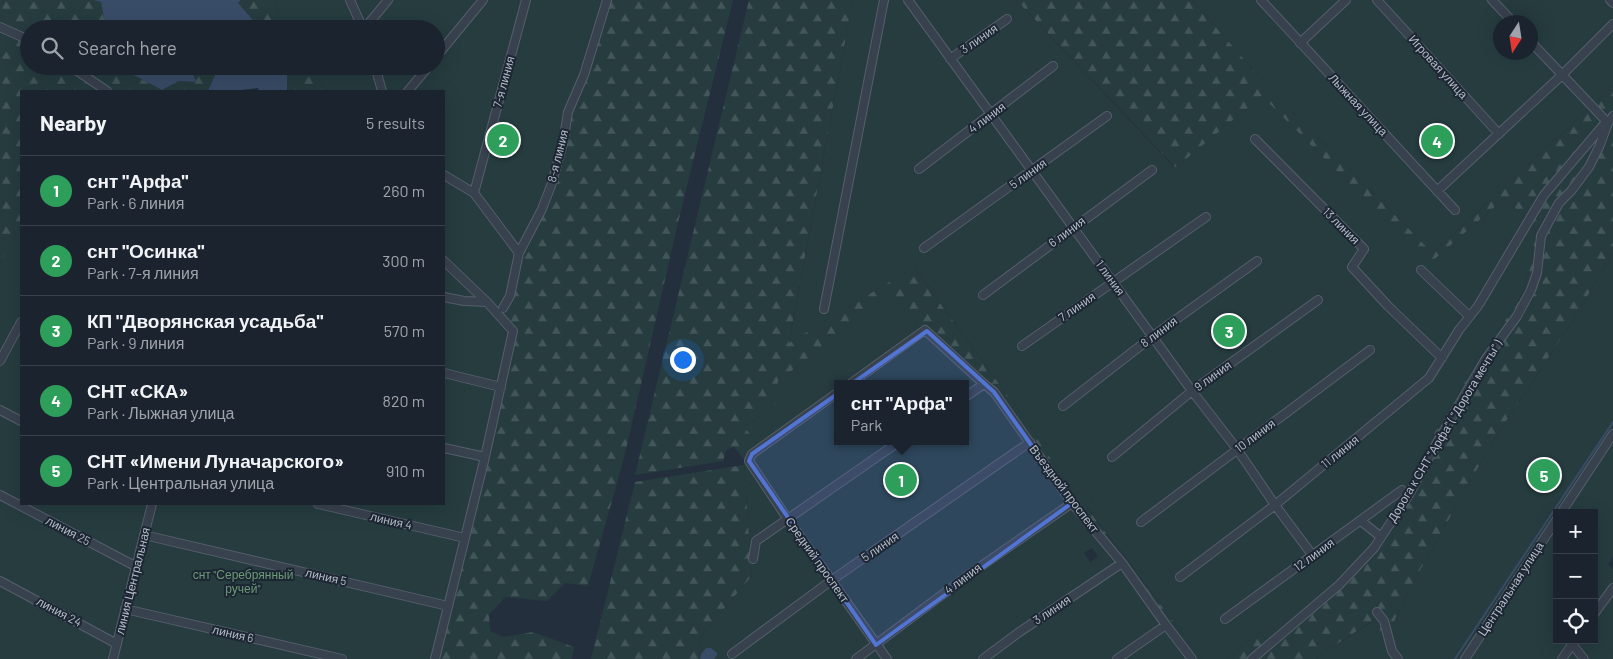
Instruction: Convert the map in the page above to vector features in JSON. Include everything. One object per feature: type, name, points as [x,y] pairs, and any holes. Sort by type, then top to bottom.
[{"type":"street","points":[[350,0],[360,20]]},
{"type":"street","points":[[371,20],[388,0]]},
{"type":"street","points":[[445,46],[484,0]]},
{"type":"street","name":"7-я линия","points":[[474,193],[526,0]]},
{"type":"street","name":"8-я линия","points":[[503,308],[510,296],[518,253],[542,209],[552,183],[568,112],[584,76],[607,0]]},
{"type":"street","points":[[824,309],[884,0]]},
{"type":"street","name":"Лыжная улица","points":[[1261,0],[1455,210]]},
{"type":"street","points":[[1300,42],[1346,0]]},
{"type":"street","name":"Игровая улица","points":[[1377,0],[1499,134]]},
{"type":"street","points":[[1492,0],[1506,15]]},
{"type":"street","points":[[1610,0],[1613,3]]},
{"type":"street","name":"1 линия","points":[[910,1],[950,59],[1192,391],[1237,449],[1313,556]]},
{"type":"street","name":"3 линия","points":[[950,59],[1007,19]]},
{"type":"street","points":[[1437,191],[1562,75],[1613,24]]},
{"type":"street","points":[[0,27],[20,36]]},
{"type":"street","points":[[1538,50],[1610,120]]},
{"type":"street","name":"4 линия","points":[[919,169],[1053,66]]},
{"type":"street","points":[[83,75],[106,90]]},
{"type":"street","points":[[378,75],[382,90]]},
{"type":"street","points":[[409,90],[421,75]]},
{"type":"street","name":"5 линия","points":[[924,248],[1107,116]]},
{"type":"street","name":"11 линия","points":[[1180,577],[1275,505],[1429,378],[1458,330],[1478,306],[1544,196],[1610,120]]},
{"type":"street","name":"Дорога к СНТ \"Арфа\" ( \"Дорога мечты\" )","points":[[1252,659],[1339,586],[1374,548],[1410,493],[1434,446],[1485,360],[1517,316],[1531,290],[1537,273],[1541,236],[1559,203],[1571,191],[1589,167],[1600,147],[1610,120]]},
{"type":"street","name":"13 линия","points":[[1255,139],[1364,249],[1352,267],[1388,306],[1442,358]]},
{"type":"street","name":"6 линия","points":[[983,295],[1152,170]]},
{"type":"street","points":[[445,176],[474,193],[518,253]]},
{"type":"street","name":"7 линия","points":[[1022,346],[1206,217]]},
{"type":"street","name":"8 линия","points":[[1063,406],[1152,336],[1257,261]]},
{"type":"street","points":[[435,659],[485,457],[513,331],[487,302],[445,262]]},
{"type":"street","points":[[1421,270],[1469,316]]},
{"type":"street","points":[[445,297],[464,301],[487,302]]},
{"type":"street","name":"9 линия","points":[[1112,457],[1192,391],[1318,300]]},
{"type":"street","name":"Въездной проспект","points":[[856,380],[925,330],[994,392],[1072,503],[1122,563],[1166,626],[1192,659]]},
{"type":"street","points":[[0,361],[19,332]]},
{"type":"street","name":"10 линия","points":[[1141,522],[1370,350]]},
{"type":"street","points":[[445,372],[501,387]]},
{"type":"street","points":[[969,394],[984,384]]},
{"type":"street","name":"Средний проспект","points":[[834,395],[752,454],[749,461],[887,659]]},
{"type":"street","points":[[0,410],[20,420]]},
{"type":"street","points":[[1564,509],[1613,434]]},
{"type":"street","name":"5 линия","points":[[732,654],[832,580],[1030,442]]},
{"type":"street","points":[[753,558],[756,541],[894,445]]},
{"type":"street","points":[[445,448],[485,457]]},
{"type":"street","name":"12 линия","points":[[1225,619],[1402,490]]},
{"type":"street","name":"линия 25","points":[[0,495],[137,567]]},
{"type":"street","name":"4 линия","points":[[856,659],[974,571],[1072,503]]},
{"type":"street","name":"линия Центральная","points":[[113,659],[152,505]]},
{"type":"street","name":"линия 4","points":[[322,505],[465,538]]},
{"type":"street","points":[[1361,521],[1381,537]]},
{"type":"street","name":"Центральная улица","points":[[1465,659],[1553,525]]},
{"type":"street","name":"линия 5","points":[[144,535],[448,606]]},
{"type":"street","name":"3 линия","points":[[983,659],[1018,633],[1122,563]]},
{"type":"street","name":"линия 24","points":[[0,581],[117,644]]},
{"type":"street","points":[[1598,609],[1613,590]]},
{"type":"street","name":"линия 6","points":[[125,609],[342,659]]},
{"type":"street","points":[[1377,612],[1384,621],[1392,651],[1398,659]]},
{"type":"street","points":[[1117,659],[1166,626]]},
{"type":"street","points":[[1562,659],[1572,644]]},
{"type":"street","points":[[1574,644],[1584,659]]},
{"type":"highlighted area","points":[[927,331],[994,392],[1072,503],[876,645],[749,461],[752,454]]},
{"type":"green space","points":[[0,0],[93,0],[101,2],[104,20],[20,20],[20,75],[134,75],[162,90],[106,90],[100,86],[98,90],[20,90],[20,228],[0,263]]},
{"type":"green space","points":[[241,0],[275,0],[279,14],[285,20],[253,20],[238,3]]},
{"type":"green space","name":"снт \"Серебрянный ручей\"","points":[[275,0],[606,0],[568,112],[557,168],[519,253],[510,296],[499,316],[513,331],[435,659],[0,659],[0,263],[20,228],[20,505],[445,505],[445,90],[324,90],[318,75],[445,75],[445,20],[285,20],[279,14]]},
{"type":"green space","points":[[606,0],[733,0],[681,210],[624,458],[588,586],[565,583],[547,601],[505,597],[489,615],[490,631],[504,637],[533,632],[574,647],[572,659],[435,659],[499,316]]},
{"type":"green space","points":[[749,0],[853,0],[789,342],[913,266],[1032,429],[1074,495],[1084,489],[1093,502],[1087,508],[1202,659],[1192,659],[969,388],[969,380],[962,380],[901,303],[745,427],[760,448],[747,463],[734,447],[726,450],[723,461],[635,475]]},
{"type":"green space","points":[[853,0],[1016,0],[1175,168],[1262,96],[1429,264],[1505,198],[1536,229],[1530,267],[1520,298],[1480,357],[1430,440],[1412,479],[1369,547],[1334,583],[1267,641],[1260,632],[1226,659],[1202,659],[1087,507],[1093,502],[1084,490],[1074,495],[1032,429],[914,267],[789,343]]},
{"type":"green space","points":[[1016,0],[1192,0],[1274,93],[1433,253],[1613,86],[1613,253],[1574,319],[1495,438],[1404,599],[1405,603],[1398,612],[1392,628],[1380,631],[1375,619],[1317,659],[1226,659],[1260,632],[1267,641],[1334,583],[1369,547],[1412,479],[1430,440],[1480,357],[1520,298],[1530,267],[1536,229],[1505,198],[1429,265],[1262,97],[1176,168]]},
{"type":"green space","points":[[1192,0],[1613,0],[1613,86],[1433,253],[1274,93]]},
{"type":"green space","points":[[193,75],[215,75],[208,90],[162,90],[179,81],[195,82]]},
{"type":"green space","points":[[287,75],[318,75],[324,90],[287,90]]},
{"type":"green space","points":[[1613,253],[1613,557],[1608,565],[1613,569],[1613,659],[1317,659],[1376,619],[1380,631],[1392,628],[1398,612],[1405,603],[1404,599],[1495,438],[1574,319]]},
{"type":"green space","points":[[887,297],[901,303],[920,329],[996,393],[1067,496],[1192,659],[714,659],[717,655],[711,648],[706,648],[699,659],[700,637],[752,576],[744,465],[760,448],[745,427],[775,405],[778,381]],"holes":[[[1092,548],[1098,556],[1090,562],[1084,553]]]},
{"type":"green space","points":[[744,465],[752,576],[700,637],[699,659],[591,659],[635,482]]},
{"type":"water","points":[[93,0],[241,0],[238,3],[253,20],[104,20],[101,2]]},
{"type":"water","points":[[134,75],[193,75],[196,82],[179,81],[162,90]]},
{"type":"water","points":[[215,75],[287,75],[287,90],[259,90],[258,88],[208,90]]},
{"type":"water","points":[[706,648],[711,648],[717,653],[714,659],[700,659],[701,654]]},
{"type":"waterway","points":[[1455,659],[1613,422]]},
{"type":"place","name":"снт \"Осинка\"","points":[[503,140]]},
{"type":"place","name":"СНТ «СКА»","points":[[1437,141]]},
{"type":"place","name":"КП \"Дворянская усадьба\"","points":[[1229,331]]},
{"type":"place","name":"СНТ «Имени Луначарского»","points":[[1544,475]]},
{"type":"place","name":"снт \"Арфа\"","points":[[901,480]]}]
